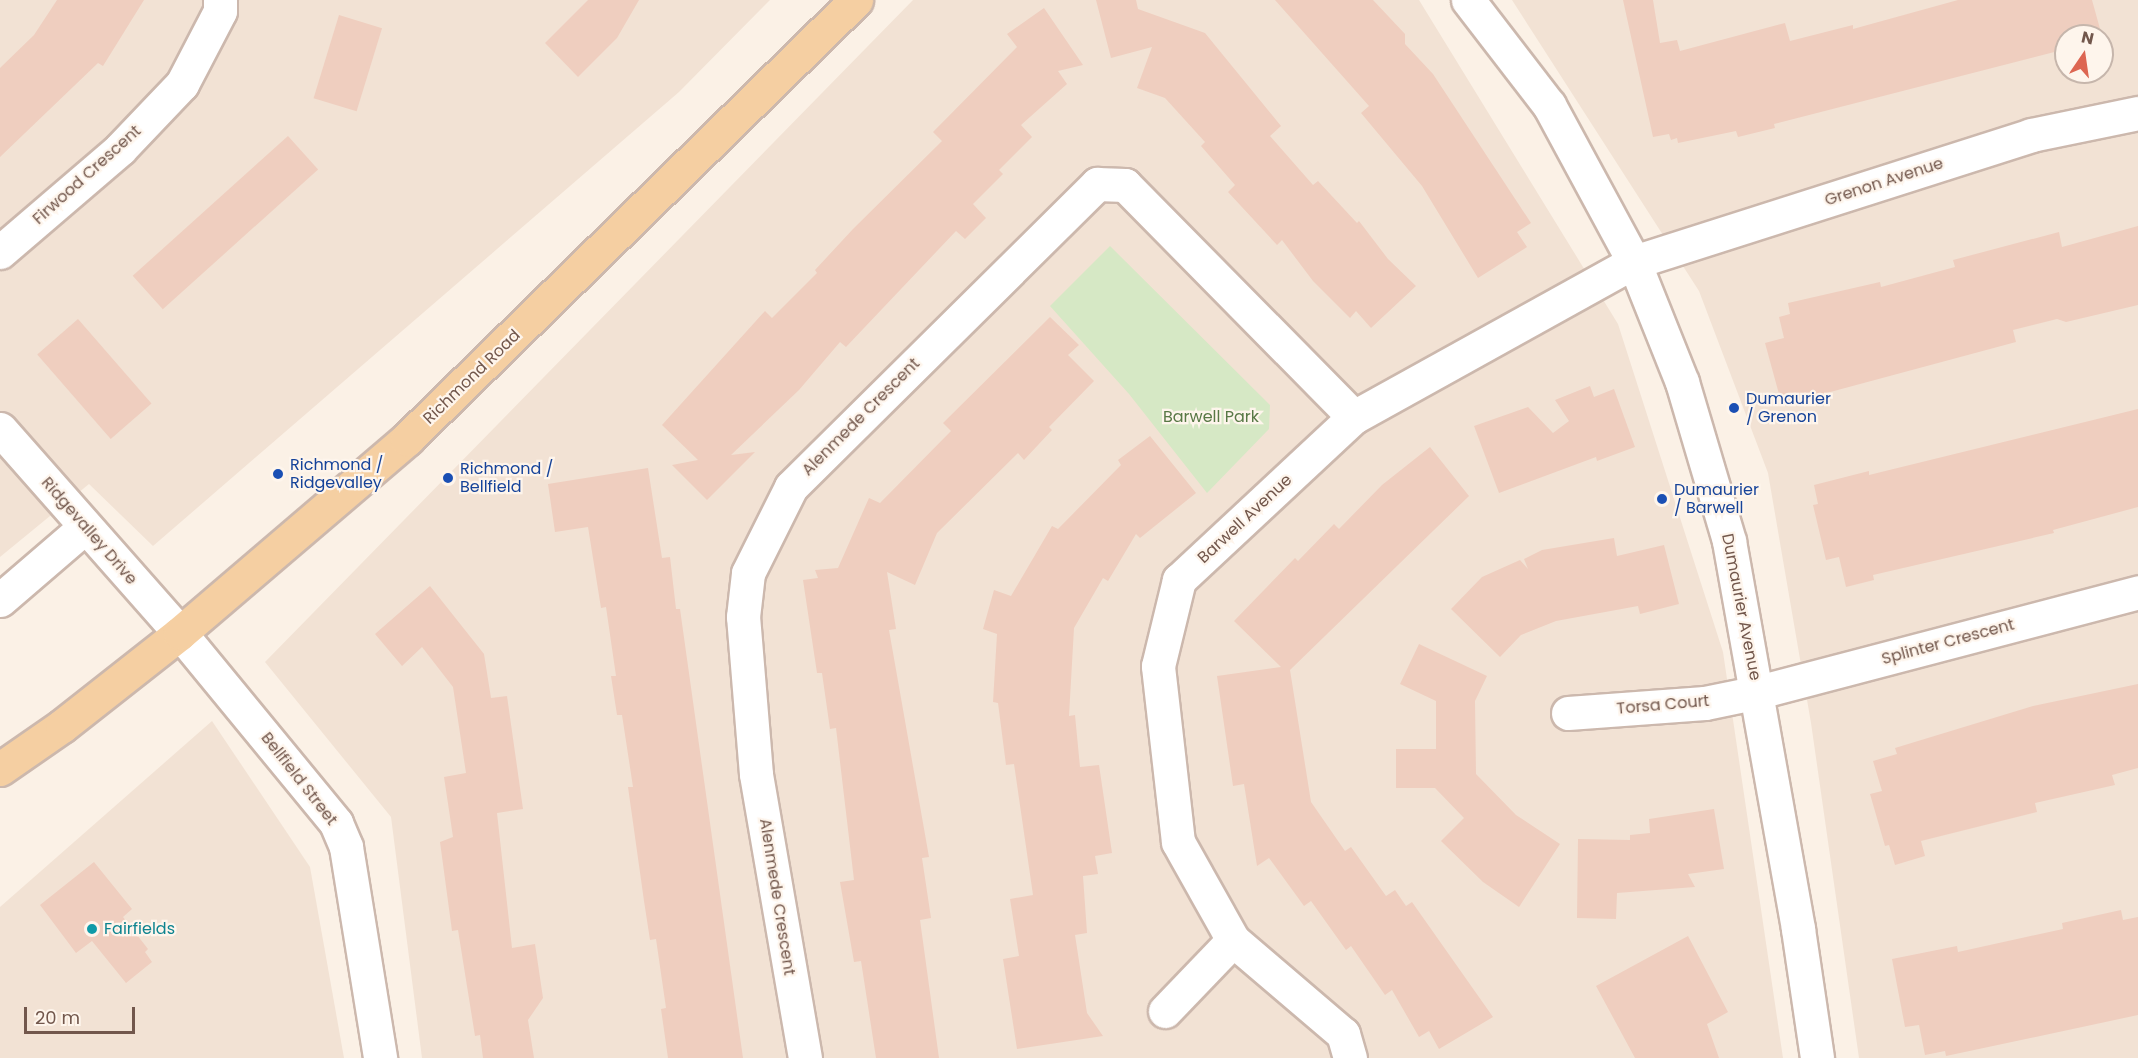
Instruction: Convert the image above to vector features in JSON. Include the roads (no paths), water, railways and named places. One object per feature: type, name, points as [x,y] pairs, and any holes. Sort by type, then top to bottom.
[{"type":"main road","name":"Richmond Road","points":[[0,769],[62,726],[180,633],[407,439],[856,0]]},
{"type":"main road","name":"Richmond Road","points":[[0,792],[62,726]]},
{"type":"street","name":"Firwood Crescent","points":[[0,252],[120,149],[182,84],[220,11],[220,0]]},
{"type":"street","name":"Dumaurier Avenue","points":[[1468,0],[1549,105],[1634,262],[1682,382],[1729,541],[1758,692],[1817,1058]]},
{"type":"street","name":"Grenon Avenue","points":[[1634,262],[2031,135],[2138,112]]},
{"type":"street","name":"Alenmede Crescent","points":[[805,1058],[756,774],[743,617],[748,573],[791,487],[1097,184],[1125,185],[1354,417]]},
{"type":"street","name":"Barwell Avenue","points":[[1350,1058],[1343,1034],[1233,940],[1178,842],[1158,666],[1179,580],[1354,417],[1634,262]]},
{"type":"street","name":"Ridgevalley Drive","points":[[0,429],[180,633]]},
{"type":"street","points":[[0,600],[85,527]]},
{"type":"street","name":"Splinter Crescent","points":[[1758,692],[2138,592]]},
{"type":"street","name":"Bellfield Street","points":[[180,633],[336,823],[346,847],[380,1058]]},
{"type":"street","name":"Torsa Court","points":[[1568,713],[1705,703],[1758,692]]},
{"type":"street","points":[[1166,1011],[1233,940]]},
{"type":"place","name":"Dumaurier / Grenon","points":[[1734,408]]},
{"type":"place","name":"Richmond / Ridgevalley","points":[[278,474]]},
{"type":"place","name":"Richmond / Bellfield","points":[[448,478]]},
{"type":"place","name":"Dumaurier / Barwell","points":[[1662,499]]},
{"type":"place","name":"Fairfields","points":[[92,929]]},
{"type":"park label","name":"Barwell Park","points":[[1211,417]]}]
